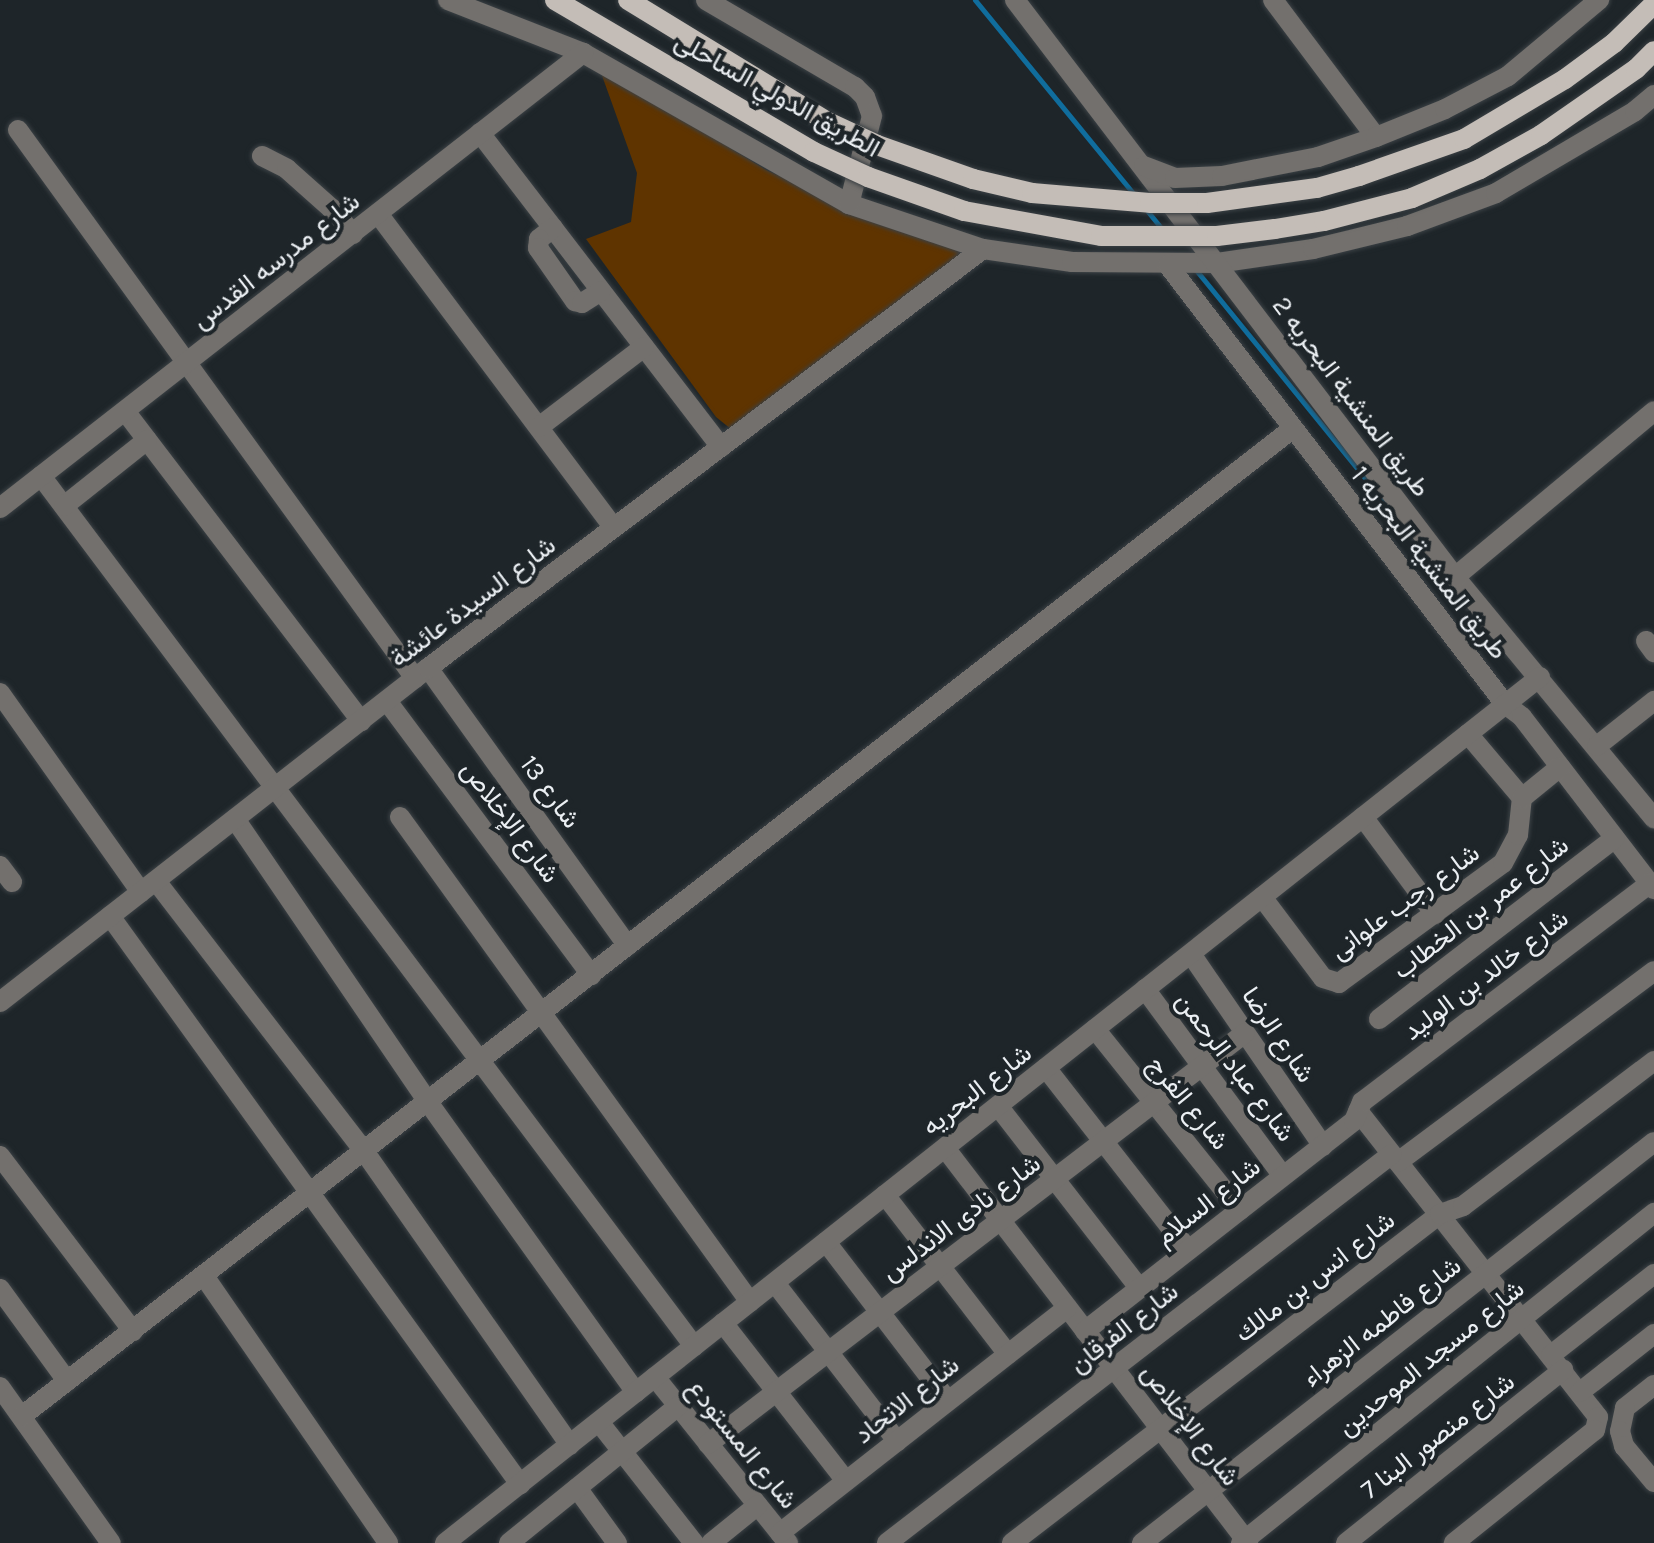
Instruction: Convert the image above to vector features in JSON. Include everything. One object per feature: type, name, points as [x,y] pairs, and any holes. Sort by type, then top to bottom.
[{"type":"main road","name":"الطريق الدولي الساحلى","points":[[555,0],[789,138],[868,177],[964,211],[1101,236],[1217,236],[1275,229],[1324,221],[1412,198],[1480,169],[1541,135],[1636,69],[1654,51]]},
{"type":"main road","name":"الطريق الدولي الساحلى","points":[[628,0],[828,122],[877,145],[973,179],[1032,193],[1150,203],[1207,203],[1317,188],[1464,139],[1565,79],[1614,43],[1654,4]]},
{"type":"street","points":[[448,0],[583,53],[849,204],[983,249],[1072,262],[1217,263],[1313,249],[1393,229],[1496,193],[1635,111],[1654,95]]},
{"type":"street","points":[[706,0],[855,87],[865,97],[872,116],[849,204]]},
{"type":"street","name":"طريق المنشية البحريه 2","points":[[1015,0],[1455,577],[1654,818]]},
{"type":"street","points":[[1273,0],[1376,137]]},
{"type":"street","points":[[1142,165],[1175,178],[1222,176],[1318,157],[1376,137],[1445,109],[1508,76],[1599,0]]},
{"type":"street","name":"شارع مدرسه القدس","points":[[0,508],[583,53]]},
{"type":"street","name":"شارع 13","points":[[18,130],[188,362],[628,946]]},
{"type":"street","points":[[480,133],[553,228],[539,239],[538,248],[575,301],[582,303],[601,291],[721,447]]},
{"type":"street","points":[[262,156],[287,169],[353,234]]},
{"type":"street","points":[[379,215],[614,528]]},
{"type":"street","name":"شارع السيدة عائشة","points":[[0,1002],[422,673],[983,249]]},
{"type":"street","name":"طريق المنشية البحريه 1","points":[[1168,265],[1505,704],[1522,717],[1652,886]]},
{"type":"street","points":[[539,427],[644,347]]},
{"type":"street","points":[[125,411],[361,721]]},
{"type":"street","points":[[1455,577],[1654,411]]},
{"type":"street","points":[[22,1416],[1292,429]]},
{"type":"street","points":[[64,506],[147,440]]},
{"type":"street","points":[[41,476],[694,1346]]},
{"type":"street","name":"شارع البحريه","points":[[445,1543],[1540,677]]},
{"type":"street","points":[[0,693],[148,887],[364,1151],[570,1445]]},
{"type":"street","name":"شارع الإخلاص","points":[[387,701],[591,975]]},
{"type":"street","points":[[1597,746],[1654,701]]},
{"type":"street","points":[[1468,734],[1522,798],[1560,767]]},
{"type":"street","name":"شارع رجب علوانى","points":[[1262,897],[1323,978],[1333,984],[1345,980],[1506,859],[1518,835],[1522,798]]},
{"type":"street","points":[[400,817],[750,1302]]},
{"type":"street","points":[[1363,817],[1435,914]]},
{"type":"street","points":[[235,819],[428,1102],[636,1392]]},
{"type":"street","name":"شارع عمر بن الخطاب","points":[[1379,1019],[1615,838]]},
{"type":"street","name":"شارع خالد بن الوليد","points":[[1358,1111],[1362,1102],[1652,886]]},
{"type":"street","points":[[110,916],[520,1484]]},
{"type":"street","name":"شارع الرضا","points":[[1191,954],[1323,1146]]},
{"type":"street","name":"شارع الفرقان","points":[[887,1543],[1395,1158],[1654,971]]},
{"type":"street","name":"شارع عباد الرحمن","points":[[1145,989],[1283,1176]]},
{"type":"street","name":"شارع الفرج","points":[[1095,1029],[1240,1210]]},
{"type":"street","name":"شارع نادى الاندلس","points":[[708,1444],[1245,1033]]},
{"type":"street","name":"شارع انس بن مالك","points":[[1012,1543],[1440,1214],[1463,1206],[1654,1061]]},
{"type":"street","points":[[1046,1068],[1188,1250]]},
{"type":"street","points":[[998,1106],[1139,1288]]},
{"type":"street","points":[[1358,1111],[1598,1415],[1595,1430],[1454,1543]]},
{"type":"street","name":"شارع السلام","points":[[1085,1331],[1323,1146],[1354,1121],[1358,1111]]},
{"type":"street","name":"شارع فاطمه الزهراء","points":[[1142,1543],[1654,1142]]},
{"type":"street","name":"شارع الإخلاص","points":[[945,1148],[1245,1542]]},
{"type":"street","points":[[0,1156],[133,1331]]},
{"type":"street","points":[[885,1195],[1008,1354]]},
{"type":"street","name":"شارع مسجد الموحدين","points":[[1245,1542],[1654,1213]]},
{"type":"street","points":[[826,1242],[948,1401]]},
{"type":"street","name":"شارع منصور البنا 7","points":[[1346,1543],[1557,1363],[1654,1274]]},
{"type":"street","points":[[204,1276],[388,1543]]},
{"type":"street","points":[[775,1283],[897,1441]]},
{"type":"street","points":[[0,1289],[67,1381]]},
{"type":"street","name":"شارع الاتحاد","points":[[784,1538],[846,1481],[1067,1308]]},
{"type":"street","points":[[723,1323],[846,1481]]},
{"type":"street","points":[[1580,1392],[1654,1334]]},
{"type":"street","name":"شارع المستودع","points":[[655,1377],[784,1538]]},
{"type":"street","points":[[1654,1385],[1625,1408],[1620,1431],[1624,1446],[1654,1482]]},
{"type":"street","points":[[0,1387],[111,1543]]},
{"type":"street","points":[[509,1543],[534,1535],[577,1488],[678,1406]]},
{"type":"street","points":[[599,1422],[694,1543]]},
{"type":"street","points":[[577,1488],[617,1543]]},
{"type":"street","points":[[711,1543],[758,1505]]},
{"type":"shaded area","points":[[600,70],[768,171],[964,252],[731,429],[716,417],[586,239],[631,222],[637,173]]},
{"type":"waterway","points":[[975,0],[1134,194]]},
{"type":"waterway","points":[[1145,208],[1162,229]]},
{"type":"waterway","points":[[1196,270],[1394,514]]}]
